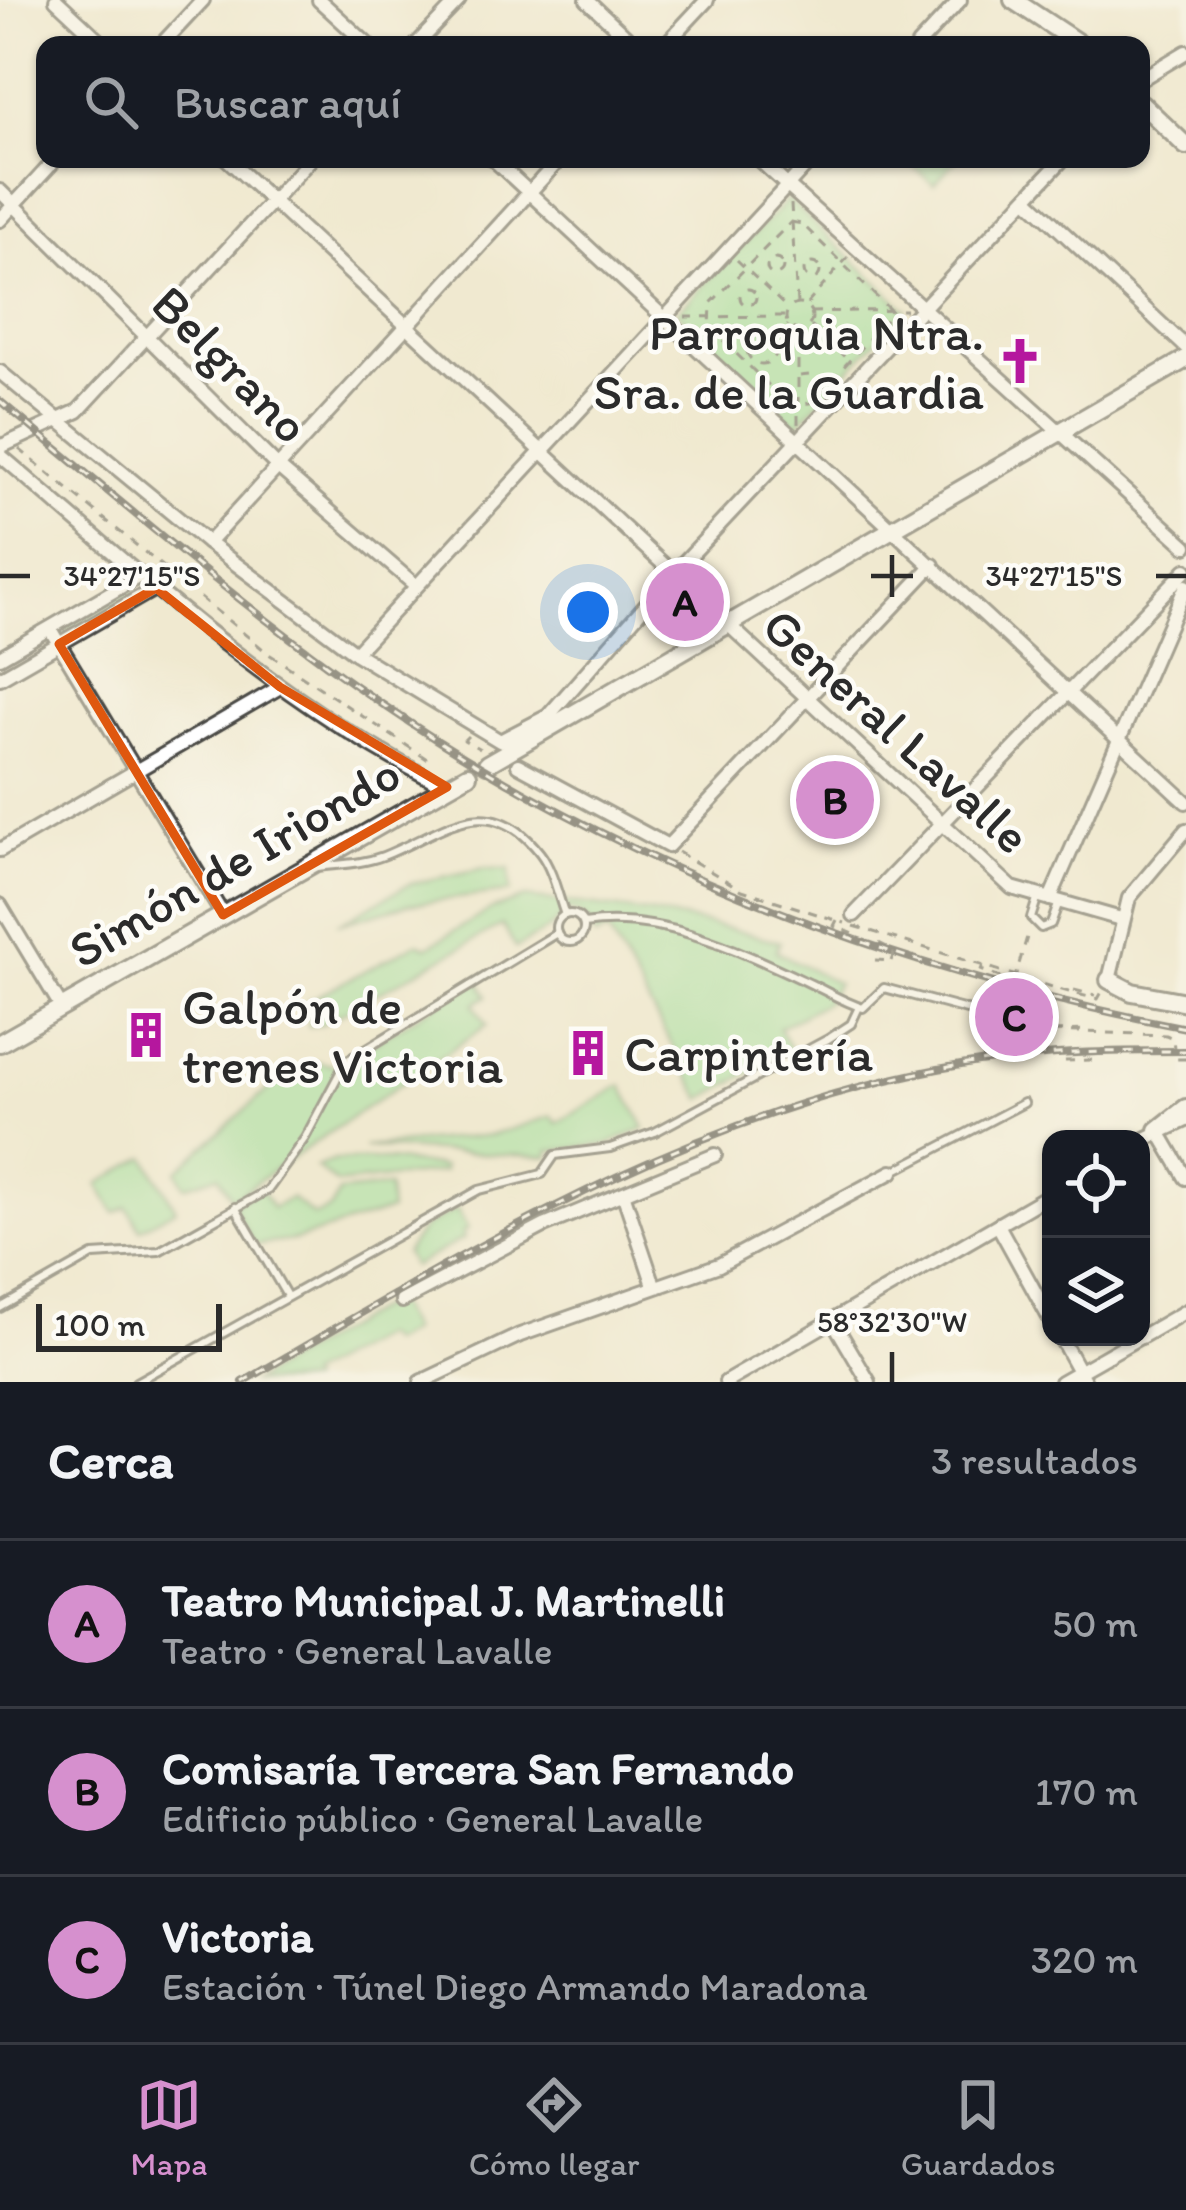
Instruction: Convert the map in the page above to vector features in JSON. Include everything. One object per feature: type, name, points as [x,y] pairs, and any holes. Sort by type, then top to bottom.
[{"type":"street","points":[[56,0],[94,36]]},
{"type":"street","points":[[169,36],[203,0]]},
{"type":"street","points":[[319,0],[358,36]]},
{"type":"street","points":[[425,36],[459,0]]},
{"type":"street","points":[[587,0],[625,36]]},
{"type":"street","points":[[673,36],[707,0]]},
{"type":"street","points":[[926,36],[960,0]]},
{"type":"street","points":[[1013,0],[1067,36]]},
{"type":"street","points":[[1150,74],[1186,52]]},
{"type":"street","points":[[1150,112],[1186,146]]},
{"type":"street","points":[[0,220],[48,168]]},
{"type":"street","name":"General Lavalle","points":[[236,168],[1012,888],[1120,920]]},
{"type":"street","points":[[303,168],[78,411],[4,448],[156,588],[280,687],[447,787]]},
{"type":"street","points":[[503,168],[1186,802]]},
{"type":"street","points":[[208,543],[552,168]]},
{"type":"street","points":[[768,168],[1186,546]]},
{"type":"street","points":[[355,653],[805,168]]},
{"type":"street","points":[[551,720],[672,575],[1055,168]]},
{"type":"street","name":"Belgrano","points":[[0,191],[278,466],[415,585]]},
{"type":"street","points":[[1027,199],[1186,347]]},
{"type":"street","points":[[0,372],[208,543],[489,753],[725,626],[1186,358]]},
{"type":"street","points":[[518,765],[668,846],[933,565]]},
{"type":"street","points":[[854,921],[940,824],[1186,569]]},
{"type":"street","points":[[0,657],[141,575]]},
{"type":"street","points":[[1049,899],[1186,586]]},
{"type":"street","points":[[0,679],[156,588]]},
{"type":"street","points":[[50,628],[223,915]]},
{"type":"street","points":[[0,850],[280,687]]},
{"type":"street","name":"Simón de Iriondo","points":[[0,1043],[468,775]]},
{"type":"street","points":[[1186,830],[1129,898],[1109,980],[1132,992],[1186,1000]]},
{"type":"street","points":[[0,905],[62,1007]]},
{"type":"street","points":[[1150,1136],[1186,1108]]},
{"type":"street","points":[[1158,1130],[1186,1120]]},
{"type":"street","points":[[1158,1130],[1186,1178]]},
{"type":"street","points":[[402,1300],[544,1226],[715,1155]]},
{"type":"street","points":[[421,1382],[520,1335],[719,1264],[892,1172]]},
{"type":"street","points":[[624,1196],[654,1285]]},
{"type":"street","points":[[726,1382],[1042,1199]]},
{"type":"street","points":[[998,1225],[1042,1305]]},
{"type":"street","points":[[1150,1332],[1186,1311]]},
{"type":"street","points":[[832,1321],[869,1382]]},
{"type":"street","points":[[1065,1346],[1082,1377]]},
{"type":"street","points":[[1061,1382],[1082,1377],[1128,1346]]},
{"type":"lane","points":[[0,1308],[93,1255],[159,1251],[276,1182],[346,1061],[557,933],[565,914],[539,852],[508,823],[489,816],[465,819],[380,857],[302,869]]},
{"type":"lane","points":[[1049,899],[1051,924],[1038,927],[1031,915],[1049,899]]},
{"type":"lane","points":[[565,914],[579,916],[584,924]]},
{"type":"lane","points":[[584,924],[620,921],[691,936],[736,950],[859,1007],[869,1006],[876,991],[887,989],[1008,1022]]},
{"type":"lane","points":[[557,933],[564,940],[577,940],[584,924]]},
{"type":"lane","points":[[136,1382],[479,1190],[542,1174],[555,1155],[610,1148],[655,1132],[828,1039],[850,1024],[859,1007]]},
{"type":"lane","points":[[892,1172],[1024,1102]]},
{"type":"lane","points":[[235,1207],[287,1296]]},
{"type":"path","points":[[789,188],[797,304]]},
{"type":"path","points":[[792,222],[844,262],[884,299],[889,310]]},
{"type":"path","points":[[792,222],[744,267],[712,303],[707,317],[710,328],[738,356],[798,406]]},
{"type":"path","points":[[806,306],[855,249]]},
{"type":"path","points":[[727,250],[788,309]]},
{"type":"path","points":[[752,290],[769,272],[772,260],[805,268]]},
{"type":"path","points":[[769,272],[780,274],[783,266]]},
{"type":"path","points":[[788,325],[788,309],[797,304],[812,312],[921,310]]},
{"type":"path","points":[[798,406],[811,403],[889,310]]},
{"type":"path","points":[[810,324],[812,312]]},
{"type":"path","points":[[664,317],[786,316]]},
{"type":"path","points":[[810,324],[862,372]]},
{"type":"path","points":[[798,330],[810,324]]},
{"type":"path","points":[[788,325],[798,330]]},
{"type":"path","points":[[772,339],[788,325]]},
{"type":"path","points":[[797,442],[798,330]]},
{"type":"path","points":[[738,356],[754,335],[772,339]]},
{"type":"path","points":[[752,368],[774,360],[772,339]]},
{"type":"path","points":[[746,347],[757,363]]},
{"type":"path","points":[[798,376],[810,376]]},
{"type":"path","points":[[4,448],[268,654],[438,767]]},
{"type":"path","points":[[468,736],[464,740],[489,753]]},
{"type":"path","points":[[413,770],[428,759]]},
{"type":"path","points":[[668,846],[742,890],[836,920],[854,921],[1015,978],[1095,995]]},
{"type":"path","points":[[836,920],[834,926],[859,935],[852,932],[854,921]]},
{"type":"path","points":[[1015,978],[1028,937],[1038,927]]},
{"type":"path","points":[[874,960],[890,964],[896,948],[879,943]]},
{"type":"path","points":[[983,965],[981,970],[1006,979]]},
{"type":"path","points":[[1072,989],[1098,999],[1109,980]]},
{"type":"path","points":[[1046,1011],[1041,1031],[1049,1031]]},
{"type":"path","points":[[1088,1030],[1054,1035],[1166,1035],[1173,1038],[1174,1059],[1186,1059]]},
{"type":"path","points":[[1065,1061],[1093,1060]]},
{"type":"highlighted area","points":[[156,588],[280,687],[447,787],[223,915],[59,644]]},
{"type":"green space","points":[[915,168],[949,168],[934,184]]},
{"type":"green space","points":[[788,199],[906,309],[796,426],[677,312]]},
{"type":"green space","points":[[131,585],[135,594],[65,634],[60,630]]},
{"type":"green space","points":[[484,868],[509,869],[510,892],[408,904],[337,924],[410,884]]},
{"type":"green space","points":[[525,898],[653,914],[748,933],[780,942],[776,951],[837,983],[826,1002],[779,1028],[791,1050],[702,1099],[608,931],[595,937],[584,917],[569,910],[552,927],[516,948],[502,925],[320,1025],[309,1026],[308,1001],[417,943],[427,947],[492,909]]},
{"type":"green space","points":[[478,979],[487,996],[474,1004],[487,1025],[232,1199],[218,1175],[185,1186],[177,1171],[291,1069],[299,1076],[318,1062],[335,1066]]},
{"type":"green space","points":[[622,1085],[645,1128],[609,1144],[549,1151],[549,1157],[363,1147],[492,1135],[552,1116],[557,1123]]},
{"type":"green space","points":[[146,1157],[176,1209],[140,1229],[127,1207],[115,1213],[98,1184]]},
{"type":"green space","points":[[334,1160],[390,1160],[443,1167],[443,1172],[337,1184],[316,1167]]},
{"type":"green space","points":[[388,1187],[390,1211],[295,1240],[254,1245],[232,1205],[260,1188],[272,1208],[291,1198],[314,1216],[331,1209],[339,1192]]},
{"type":"green space","points":[[457,1209],[468,1229],[462,1232],[464,1238],[412,1267],[405,1253],[423,1228]]},
{"type":"green space","points":[[393,1300],[411,1331],[390,1343],[381,1336],[307,1376],[309,1382],[252,1382]]},
{"type":"railway","points":[[0,401],[178,549],[361,690],[491,773],[573,818],[656,859],[828,930],[1005,986],[1186,1028]]},
{"type":"railway","points":[[243,1382],[502,1234],[681,1148],[773,1113],[868,1085],[967,1064],[1049,1055],[1186,1051]]},
{"type":"place","name":"Parroquia Ntra. Sra. de la Guardia","points":[[1020,361]]},
{"type":"place","name":"Teatro Municipal J. Martinelli","points":[[685,602]]},
{"type":"place","name":"Comisaría Tercera San Fernando","points":[[835,800]]},
{"type":"place","name":"Victoria","points":[[1014,1017]]},
{"type":"place","name":"Galpón de trenes Victoria","points":[[146,1035]]},
{"type":"place","name":"Carpintería","points":[[588,1053]]}]
